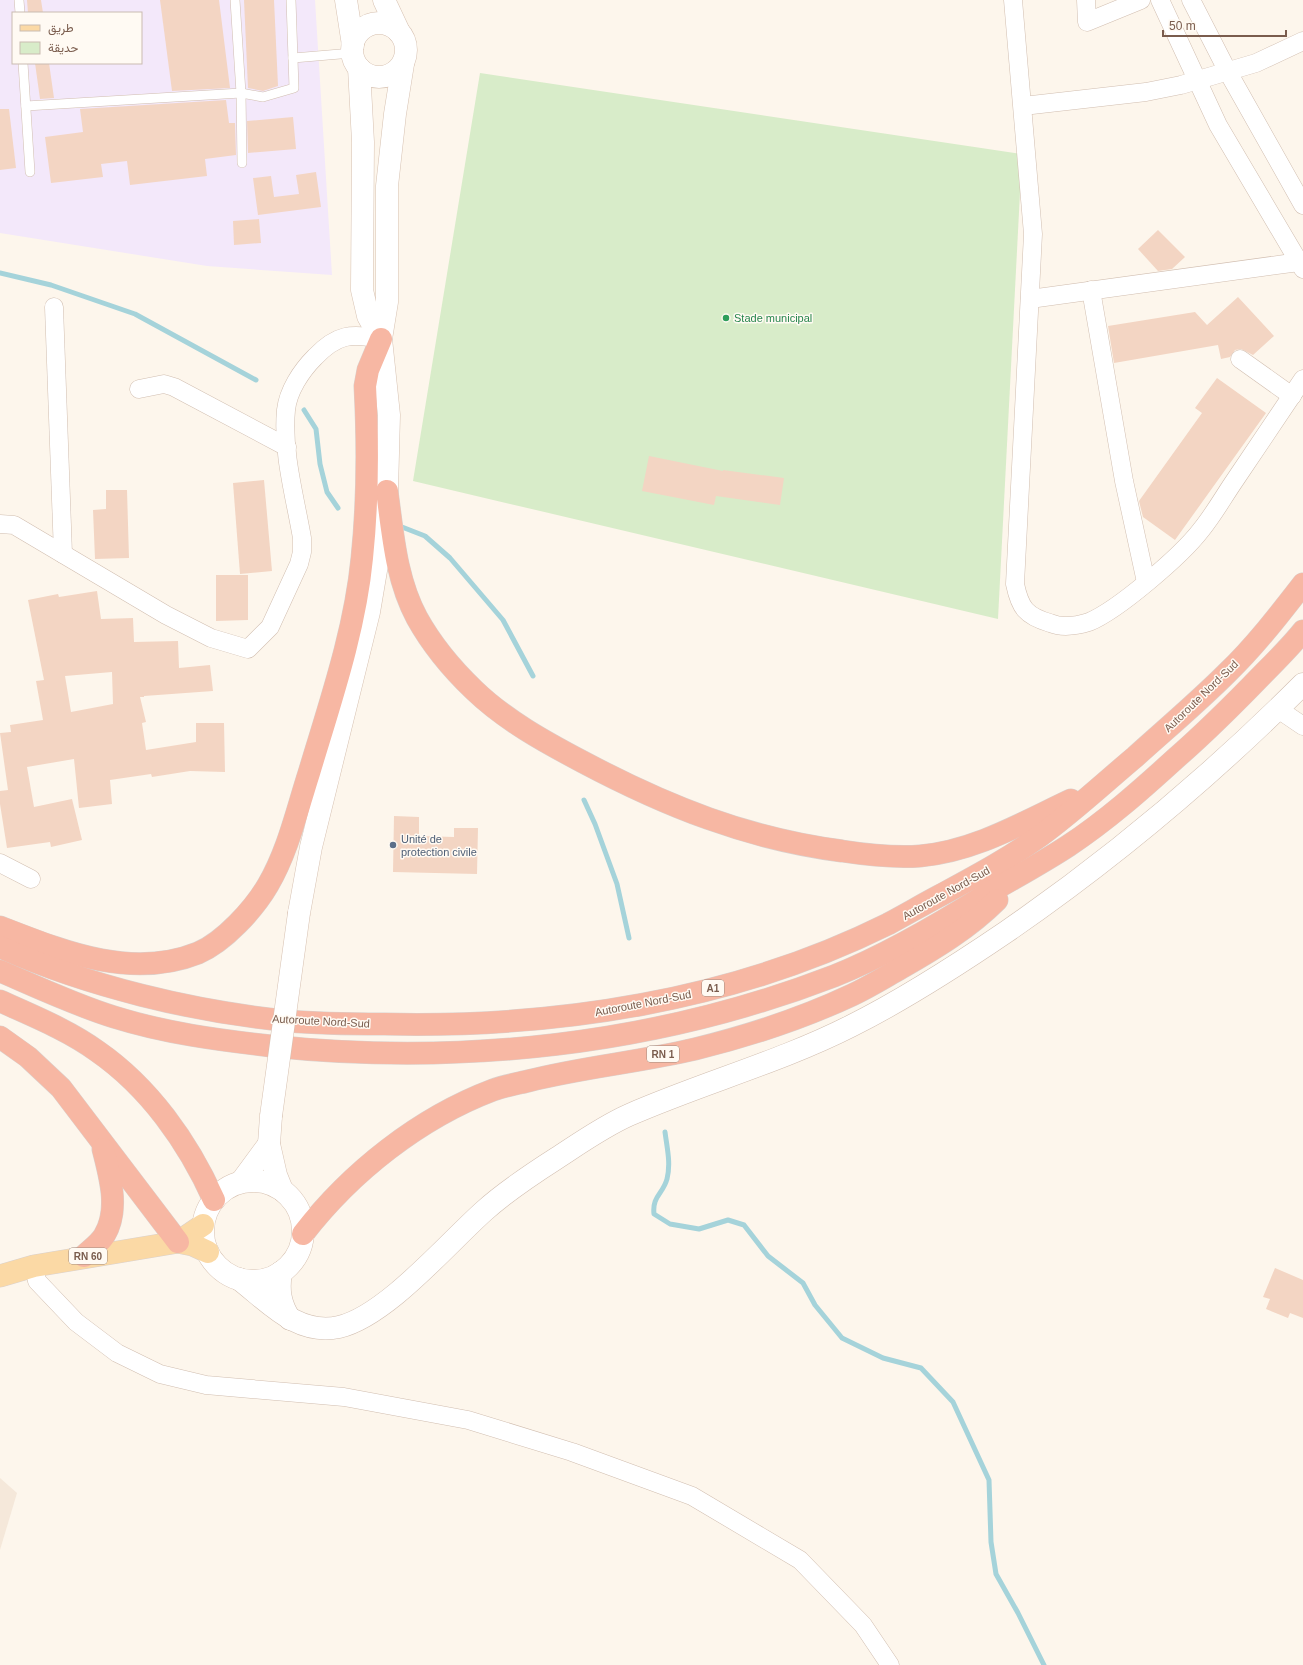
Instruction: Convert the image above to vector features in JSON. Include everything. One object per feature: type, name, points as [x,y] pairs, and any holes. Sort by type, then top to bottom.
[{"type":"highway","points":[[0,927],[50,947],[116,964],[144,964],[172,961],[200,952],[222,938],[246,915],[268,885],[286,845],[329,706],[351,622],[362,560],[367,493],[365,386],[368,370],[381,339]]},
{"type":"highway","points":[[387,491],[400,580],[417,618],[443,658],[475,691],[506,716],[547,743],[628,786],[678,808],[733,828],[803,846],[880,856],[920,856],[964,849],[988,840],[1102,785]]},
{"type":"highway","name":"Autoroute Nord-Sud","points":[[0,947],[50,967],[135,993],[218,1011],[291,1021],[417,1025],[474,1024],[540,1019],[602,1012],[693,994],[748,979],[796,963],[888,924],[998,864],[1040,836],[1181,717],[1229,672],[1273,623],[1303,584]]},
{"type":"highway","name":"Autoroute Nord-Sud","points":[[0,971],[53,995],[114,1017],[170,1031],[225,1041],[312,1050],[406,1053],[493,1050],[565,1044],[621,1035],[731,1010],[838,974],[932,929],[1070,845],[1137,794],[1212,727],[1303,631]]},
{"type":"highway","name":"RN 1","points":[[303,1234],[333,1199],[381,1155],[413,1132],[451,1108],[494,1090],[562,1072],[694,1049],[773,1027],[852,994],[938,947],[962,931],[988,909],[1027,870]]},
{"type":"highway","points":[[0,1001],[33,1016],[96,1050],[124,1072],[148,1096],[172,1127],[203,1177],[214,1200]]},
{"type":"highway","points":[[0,1036],[28,1057],[61,1088],[178,1242]]},
{"type":"highway","points":[[84,1256],[103,1237],[109,1224],[112,1206],[110,1180],[101,1140]]},
{"type":"main road","points":[[346,0],[354,55],[363,142],[362,290],[368,316],[381,339]]},
{"type":"main road","points":[[238,1279],[253,1281],[268,1279],[281,1272],[292,1262],[300,1249],[303,1234],[302,1222],[298,1210],[291,1199],[282,1190],[276,1175],[269,1144],[271,1116],[299,913],[312,840],[369,612],[380,547],[387,491],[389,415],[381,339],[386,302],[387,186],[395,114],[402,64],[406,48],[384,0]]},
{"type":"main road","points":[[399,32],[393,27],[385,24],[368,25],[356,37],[354,55],[373,77],[390,75],[402,64]]},
{"type":"main road","points":[[282,1190],[262,1182],[241,1182],[231,1186],[214,1200],[207,1212],[203,1225],[204,1239],[208,1252],[216,1264],[226,1273],[238,1279],[290,1320],[312,1328],[324,1329],[335,1328],[360,1319],[391,1297],[486,1209],[532,1174],[583,1141],[626,1117],[832,1035],[952,969],[1089,873],[1157,817],[1278,710],[1303,684]]},
{"type":"main road","points":[[241,1182],[269,1144]]},
{"type":"main road","name":"RN 60","points":[[178,1242],[203,1225]]},
{"type":"main road","name":"RN 60","points":[[0,1276],[34,1266],[84,1256],[178,1242],[194,1245],[208,1252]]},
{"type":"main road","points":[[281,1272],[279,1285],[280,1297],[290,1320]]},
{"type":"street","points":[[1013,0],[1034,234],[1015,584],[1018,599],[1025,611],[1036,619],[1053,624],[1069,626],[1094,618],[1110,609],[1146,582],[1201,530],[1303,379]]},
{"type":"street","points":[[1086,0],[1087,22],[1141,0]]},
{"type":"street","points":[[1030,298],[1301,266],[1218,125],[1160,0]]},
{"type":"street","points":[[1191,0],[1228,72],[1303,205]]},
{"type":"street","points":[[1022,106],[1146,92],[1197,81],[1256,63],[1303,41]]},
{"type":"street","points":[[1092,290],[1124,481],[1146,582]]},
{"type":"street","points":[[54,308],[62,554]]},
{"type":"street","points":[[0,524],[14,525],[188,627],[211,638],[248,649],[270,627],[299,564],[302,552],[302,538],[287,447],[286,409],[296,382],[306,366],[329,344],[339,338],[361,335],[381,339]]},
{"type":"street","points":[[1240,359],[1292,396]]},
{"type":"street","points":[[139,388],[164,384],[174,387],[287,447]]},
{"type":"street","points":[[1278,710],[1303,726]]},
{"type":"street","points":[[0,863],[31,879]]},
{"type":"street","points":[[34,1266],[38,1281],[76,1322],[117,1353],[160,1374],[206,1385],[344,1397],[468,1420],[572,1452],[692,1496],[800,1560],[863,1625],[890,1665]]},
{"type":"lane","points":[[19,0],[20,12]]},
{"type":"lane","points":[[235,0],[241,93],[242,162]]},
{"type":"lane","points":[[26,106],[241,93],[262,97],[294,88],[291,0]]},
{"type":"lane","points":[[293,58],[354,55]]},
{"type":"lane","points":[[23,64],[30,172]]},
{"type":"shaded area","points":[[0,0],[315,0],[332,275],[207,266],[0,233]]},
{"type":"shaded area","points":[[0,1478],[17,1493],[0,1550]]},
{"type":"green space","name":"Stade municipal","points":[[480,73],[1022,154],[998,619],[413,481]]},
{"type":"building","points":[[27,0],[41,0],[43,12],[28,12]]},
{"type":"building","points":[[160,0],[219,0],[230,88],[172,91]]},
{"type":"building","points":[[244,0],[274,0],[278,86],[263,91],[248,88]]},
{"type":"building","points":[[35,64],[49,64],[54,98],[40,99]]},
{"type":"building","points":[[226,100],[229,123],[235,123],[236,155],[205,159],[207,176],[130,185],[127,161],[101,164],[103,177],[51,183],[45,137],[83,132],[80,109]]},
{"type":"building","points":[[0,109],[9,109],[16,168],[0,170]]},
{"type":"building","points":[[293,117],[296,149],[248,153],[247,121]]},
{"type":"building","points":[[316,172],[321,207],[258,215],[253,178],[271,176],[274,197],[299,194],[296,175]]},
{"type":"building","points":[[259,219],[261,243],[234,245],[233,221]]},
{"type":"building","points":[[1158,230],[1185,257],[1172,269],[1158,271],[1138,249]]},
{"type":"building","points":[[1238,297],[1274,336],[1253,355],[1241,349],[1235,350],[1230,357],[1221,359],[1218,345],[1114,363],[1108,326],[1195,312],[1207,325]]},
{"type":"building","points":[[1217,378],[1266,413],[1175,540],[1143,517],[1139,501],[1202,413],[1195,408]]},
{"type":"building","points":[[649,456],[723,471],[784,478],[780,505],[716,496],[714,505],[642,491]]},
{"type":"building","points":[[264,480],[272,571],[240,574],[233,483]]},
{"type":"building","points":[[106,490],[127,490],[129,558],[95,559],[93,510],[106,509]]},
{"type":"building","points":[[216,575],[248,575],[248,620],[216,621]]},
{"type":"building","points":[[97,591],[101,619],[133,618],[134,642],[178,641],[179,668],[210,665],[213,691],[140,697],[146,722],[142,723],[146,750],[196,742],[196,723],[224,723],[225,772],[190,771],[152,777],[151,774],[110,780],[112,804],[79,808],[74,759],[27,767],[34,807],[72,799],[82,840],[51,847],[50,842],[7,848],[0,804],[0,791],[8,790],[0,733],[11,732],[10,725],[43,720],[36,681],[44,680],[28,600],[58,594],[59,597]],"holes":[[[112,672],[113,704],[71,712],[65,676]]]},
{"type":"building","points":[[394,816],[419,817],[419,836],[454,837],[454,828],[478,828],[477,874],[393,872]]},
{"type":"building","points":[[1275,1268],[1303,1280],[1303,1318],[1290,1313],[1288,1318],[1266,1309],[1270,1299],[1263,1297]]},
{"type":"waterway","points":[[0,273],[51,285],[135,314],[256,380]]},
{"type":"waterway","points":[[304,410],[316,429],[320,464],[327,492],[338,508]]},
{"type":"waterway","points":[[402,527],[425,536],[450,558],[503,620],[533,676]]},
{"type":"waterway","points":[[584,800],[595,824],[617,884],[629,938]]},
{"type":"waterway","points":[[665,1132],[669,1167],[665,1184],[656,1199],[654,1214],[670,1224],[699,1229],[728,1220],[744,1225],[768,1256],[803,1283],[815,1305],[842,1338],[883,1358],[921,1368],[953,1402],[989,1480],[991,1542],[996,1574],[1018,1613],[1044,1665]]},
{"type":"place","name":"Stade municipal","points":[[726,318]]},
{"type":"place","name":"Unité de protection civile","points":[[393,845]]}]
